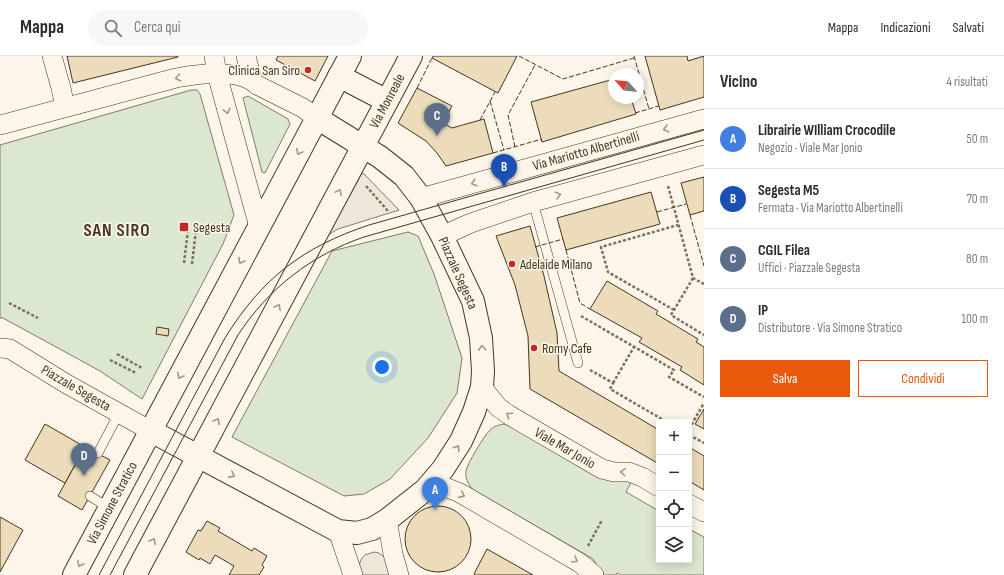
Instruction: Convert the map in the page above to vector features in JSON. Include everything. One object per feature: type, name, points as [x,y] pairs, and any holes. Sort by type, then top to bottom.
[{"type":"main road","points":[[151,430],[350,56]]},
{"type":"main road","name":"Via Monreale","points":[[363,146],[411,56]]},
{"type":"main road","points":[[339,76],[387,101]]},
{"type":"main road","name":"Piazzale Segesta","points":[[151,430],[338,531],[357,533],[372,530],[425,490],[444,469],[461,442],[474,412],[482,387],[481,338],[473,301],[442,236],[421,198],[404,176],[363,146],[317,118]]},
{"type":"main road","points":[[135,575],[363,146]]},
{"type":"main road","name":"Via Simone Stratico","points":[[74,575],[151,430]]},
{"type":"street","points":[[52,56],[65,107]]},
{"type":"street","points":[[246,56],[252,80]]},
{"type":"street","points":[[215,65],[259,227]]},
{"type":"street","name":"Piazzale Segesta","points":[[0,125],[176,78],[197,74],[215,65],[234,75],[252,80],[257,85],[303,108],[317,118]]},
{"type":"street","name":"Via Mariotto Albertinelli","points":[[421,198],[704,118]]},
{"type":"street","points":[[442,236],[471,223],[533,202],[704,155]]},
{"type":"street","name":"Piazzale Segesta","points":[[0,348],[10,349],[65,383],[151,430]]},
{"type":"street","name":"Viale Mar Jonio","points":[[482,387],[498,407],[509,415],[602,470],[629,472],[642,477],[656,485]]},
{"type":"street","points":[[425,490],[444,487],[460,494],[580,563],[594,575]]},
{"type":"street","points":[[692,506],[704,512]]},
{"type":"street","points":[[387,520],[393,554],[399,575]]},
{"type":"street","points":[[338,531],[353,575]]},
{"type":"lane","points":[[533,202],[578,363]]},
{"type":"lane","points":[[98,453],[119,413]]},
{"type":"lane","points":[[90,496],[109,508]]},
{"type":"path","points":[[663,167],[693,278],[704,284]]},
{"type":"path","points":[[364,184],[388,211]]},
{"type":"path","points":[[674,310],[608,272],[601,247],[678,225]]},
{"type":"path","points":[[184,263],[188,230]]},
{"type":"path","points":[[192,264],[196,230]]},
{"type":"path","points":[[693,278],[671,315],[704,335]]},
{"type":"path","points":[[9,303],[38,318]]},
{"type":"path","points":[[580,316],[674,370],[669,377],[704,397]]},
{"type":"path","points":[[634,347],[610,388],[662,419]]},
{"type":"path","points":[[117,354],[142,368]]},
{"type":"path","points":[[110,360],[136,374]]},
{"type":"path","points":[[578,363],[613,384]]},
{"type":"path","points":[[692,424],[704,403]]},
{"type":"path","points":[[692,436],[704,443]]},
{"type":"green space","points":[[191,90],[197,90],[200,94],[234,215],[223,244],[142,399],[100,371],[3,318],[0,318],[0,145]]},
{"type":"green space","points":[[248,96],[288,119],[290,124],[265,173],[262,172],[243,98]]},
{"type":"green space","points":[[408,232],[418,236],[434,274],[462,358],[457,393],[428,438],[390,479],[364,494],[344,496],[232,437],[332,251]]},
{"type":"green space","points":[[504,424],[511,425],[633,479],[626,492],[656,509],[656,563],[692,563],[692,531],[704,537],[704,575],[621,575],[617,573],[616,575],[603,575],[593,559],[472,489],[466,476],[469,462],[487,433],[495,427]]},
{"type":"shaded area","points":[[362,173],[399,210],[338,229],[326,238]]},
{"type":"shaded area","points":[[374,552],[379,553],[387,559],[392,575],[360,575],[358,567],[362,558],[365,555]]},
{"type":"building","points":[[67,56],[178,56],[178,57],[73,83]]},
{"type":"building","name":"Clinica San Siro","points":[[278,56],[328,56],[315,81],[276,60]]},
{"type":"building","points":[[433,56],[517,56],[498,93],[432,58]]},
{"type":"building","points":[[645,56],[687,56],[688,61],[704,56],[704,97],[660,110]]},
{"type":"building","points":[[608,81],[608,104],[633,104],[636,114],[542,142],[531,102]]},
{"type":"building","points":[[417,88],[452,106],[443,123],[452,128],[484,119],[493,153],[446,166],[426,141],[398,123]]},
{"type":"building","points":[[704,177],[704,211],[690,215],[681,183]]},
{"type":"building","points":[[651,192],[660,224],[566,250],[557,218]]},
{"type":"building","points":[[530,226],[544,276],[557,333],[559,371],[656,428],[656,462],[530,389],[528,336],[515,285],[496,236]]},
{"type":"building","points":[[607,281],[658,311],[656,314],[698,339],[696,342],[704,347],[704,385],[680,370],[682,367],[639,342],[642,338],[590,309]]},
{"type":"building","points":[[157,327],[169,329],[168,336],[156,334]]},
{"type":"building","points":[[704,409],[704,429],[695,424]]},
{"type":"building","points":[[45,424],[85,447],[65,483],[25,460]]},
{"type":"building","points":[[85,447],[110,460],[82,510],[58,496]]},
{"type":"building","points":[[692,449],[704,456],[704,490],[692,483]]},
{"type":"building","points":[[438,506],[450,509],[461,516],[468,527],[471,539],[468,551],[461,562],[450,569],[438,572],[426,569],[415,562],[408,551],[405,539],[408,527],[415,516],[426,509]]},
{"type":"building","points":[[0,517],[23,530],[0,572]]},
{"type":"building","points":[[207,521],[220,528],[218,531],[252,551],[254,548],[267,556],[262,565],[264,567],[259,575],[229,575],[234,566],[215,555],[210,564],[200,558],[199,560],[186,552],[198,530],[201,531]]},
{"type":"building","points":[[487,549],[533,575],[474,574]]},
{"type":"tram line","points":[[99,575],[225,338],[254,298],[286,267],[324,244],[369,225],[704,130]]},
{"type":"tram line","points":[[110,575],[238,335],[263,303],[292,276],[326,253],[364,237],[704,140]]},
{"type":"fence","points":[[519,56],[563,79],[634,58]]},
{"type":"fence","points":[[634,56],[649,109]]},
{"type":"fence","points":[[417,88],[432,58]]},
{"type":"fence","points":[[515,147],[508,115],[535,65]]},
{"type":"fence","points":[[480,120],[495,92]]},
{"type":"fence","points":[[490,101],[504,150]]},
{"type":"fence","points":[[635,113],[659,106]]},
{"type":"fence","points":[[493,153],[542,139]]},
{"type":"fence","points":[[657,212],[686,204]]},
{"type":"fence","points":[[690,215],[704,266]]},
{"type":"fence","points":[[535,247],[563,239]]},
{"type":"fence","points":[[566,250],[580,303],[590,309]]},
{"type":"place","name":"Clinica San Siro","points":[[308,70]]},
{"type":"place","name":"CGIL Filea","points":[[437,136]]},
{"type":"place","name":"Segesta M5","points":[[504,187]]},
{"type":"place","name":"Segesta","points":[[184,227]]},
{"type":"place","name":"Adelaide Milano","points":[[512,264]]},
{"type":"place","name":"Romy Cafe","points":[[534,348]]},
{"type":"place","name":"IP","points":[[84,476]]},
{"type":"place","name":"Librairie WIlliam Crocodile","points":[[435,510]]},
{"type":"district","name":"SAN SIRO","points":[[117,230]]}]
